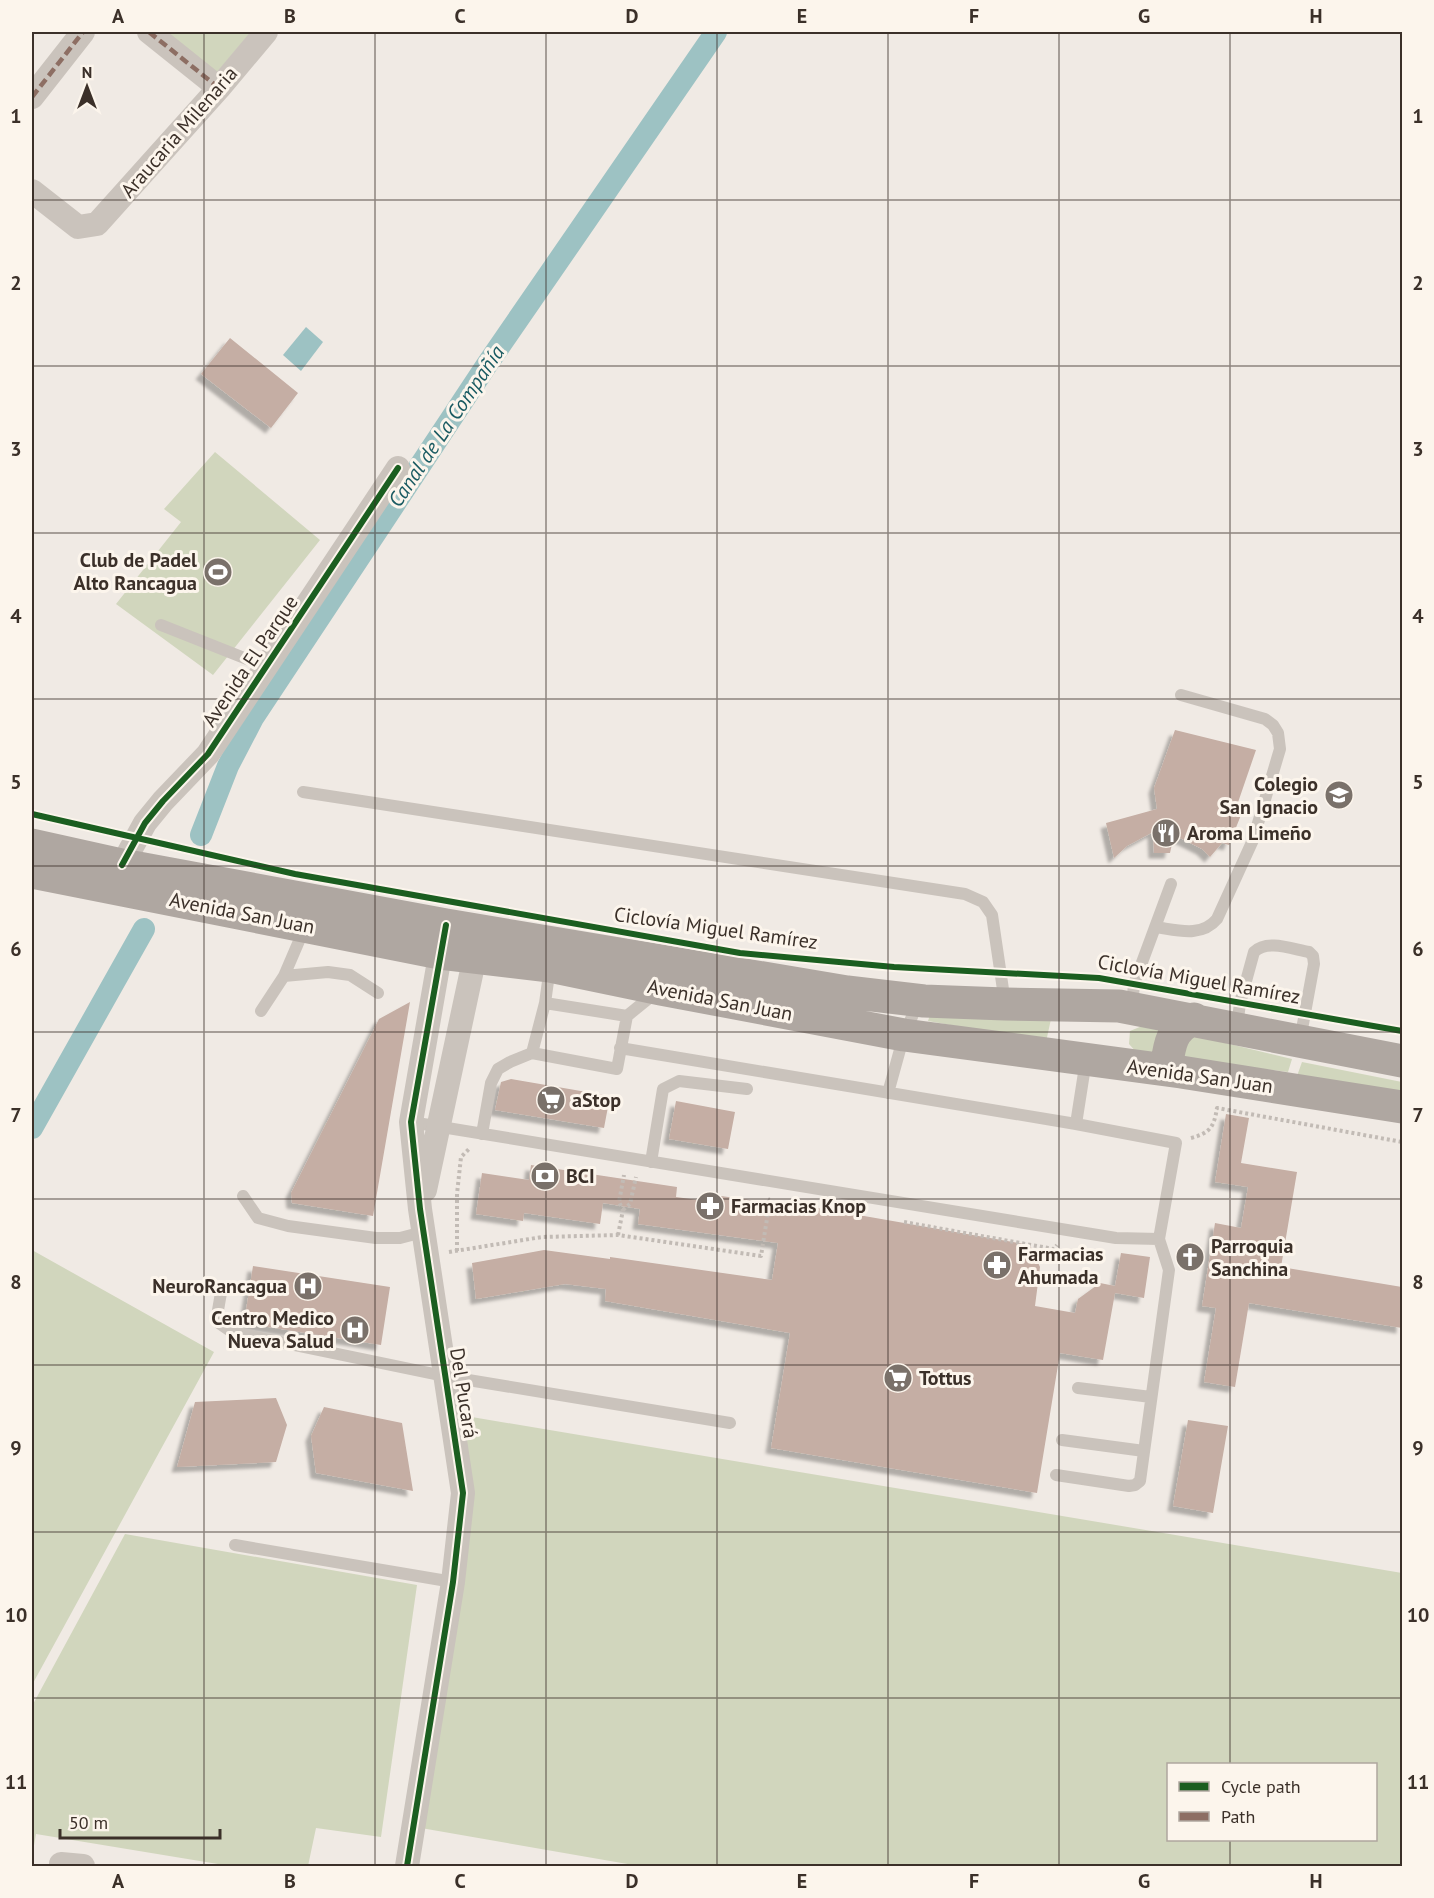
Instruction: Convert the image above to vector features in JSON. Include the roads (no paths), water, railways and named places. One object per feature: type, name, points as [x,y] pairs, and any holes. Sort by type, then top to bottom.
[{"type":"main road","name":"Avenida San Juan","points":[[39,860],[122,866],[443,939]]},
{"type":"main road","name":"Avenida San Juan","points":[[39,860],[306,925],[443,939],[924,1000],[1119,1006],[1402,1061]]},
{"type":"main road","name":"Avenida San Juan","points":[[477,944],[550,966],[904,1035],[1166,1070],[1402,1107]]},
{"type":"main road","points":[[1166,1070],[1170,1047],[1177,1028],[1194,1019]]},
{"type":"street","points":[[32,97],[83,32]]},
{"type":"street","points":[[149,32],[219,88]]},
{"type":"street","name":"Araucaria Milenaria","points":[[32,190],[78,227],[97,224],[266,32]]},
{"type":"street","name":"Avenida El Parque","points":[[122,866],[145,823],[208,754],[398,468]]},
{"type":"street","name":"Del Pucará","points":[[407,1866],[453,1582],[463,1493],[422,1221],[411,1122],[443,939]]},
{"type":"street","name":"Del Pucará","points":[[422,1221],[477,944]]},
{"type":"lane","points":[[161,625],[267,667]]},
{"type":"lane","points":[[1155,927],[1188,932],[1203,930],[1217,919],[1253,840],[1280,749],[1278,733],[1265,719],[1181,695]]},
{"type":"lane","points":[[303,792],[965,894],[983,902],[992,915],[1005,1004]]},
{"type":"lane","points":[[1132,1008],[1134,984],[1171,884]]},
{"type":"lane","points":[[261,1011],[284,976],[306,925]]},
{"type":"lane","points":[[1237,1030],[1240,1003],[1254,952],[1267,945],[1298,950],[1309,952],[1313,956],[1314,964],[1300,1041]]},
{"type":"lane","points":[[532,1053],[550,966]]},
{"type":"lane","points":[[284,976],[328,972],[350,975],[378,993]]},
{"type":"lane","points":[[482,1134],[491,1083],[498,1070],[532,1053],[617,1069],[627,1016],[661,989]]},
{"type":"lane","points":[[888,1093],[904,1035],[918,1003],[924,1000]]},
{"type":"lane","points":[[544,1003],[627,1016]]},
{"type":"lane","points":[[620,1048],[1076,1124],[1176,1143],[1159,1239],[1169,1269],[1140,1481],[1129,1486],[1056,1475]]},
{"type":"lane","points":[[1076,1124],[1086,1060]]},
{"type":"lane","points":[[651,1162],[663,1089],[679,1081],[747,1089]]},
{"type":"lane","points":[[411,1122],[1116,1238],[1159,1239]]},
{"type":"lane","points":[[243,1196],[258,1218],[288,1226],[376,1238],[400,1238],[422,1221]]},
{"type":"lane","points":[[222,1287],[217,1316],[219,1323],[232,1332],[444,1376],[730,1423]]},
{"type":"lane","points":[[1078,1388],[1151,1397]]},
{"type":"lane","points":[[1062,1440],[1144,1451]]},
{"type":"lane","points":[[235,1545],[453,1582]]},
{"type":"water","points":[[306,327],[323,342],[301,371],[283,355]]},
{"type":"waterway","name":"Canal de La Compañía","points":[[201,835],[228,766],[253,718],[488,363],[716,32]]},
{"type":"waterway","name":"Canal de La Compañía","points":[[32,1128],[144,929]]},
{"type":"place","name":"Club de Padel Alto Rancagua","points":[[218,572]]},
{"type":"place","name":"Colegio San Ignacio","points":[[1339,795]]},
{"type":"place","name":"Aroma Limeño","points":[[1166,833]]},
{"type":"place","name":"aStop","points":[[551,1100]]},
{"type":"place","name":"BCI","points":[[545,1176]]},
{"type":"place","name":"Farmacias Knop","points":[[710,1206]]},
{"type":"place","name":"Parroquia Sanchina","points":[[1190,1257]]},
{"type":"place","name":"Farmacias Ahumada","points":[[997,1265]]},
{"type":"place","name":"NeuroRancagua","points":[[308,1286]]},
{"type":"place","name":"Centro Medico Nueva Salud","points":[[355,1330]]},
{"type":"place","name":"Tottus","points":[[898,1378]]}]
